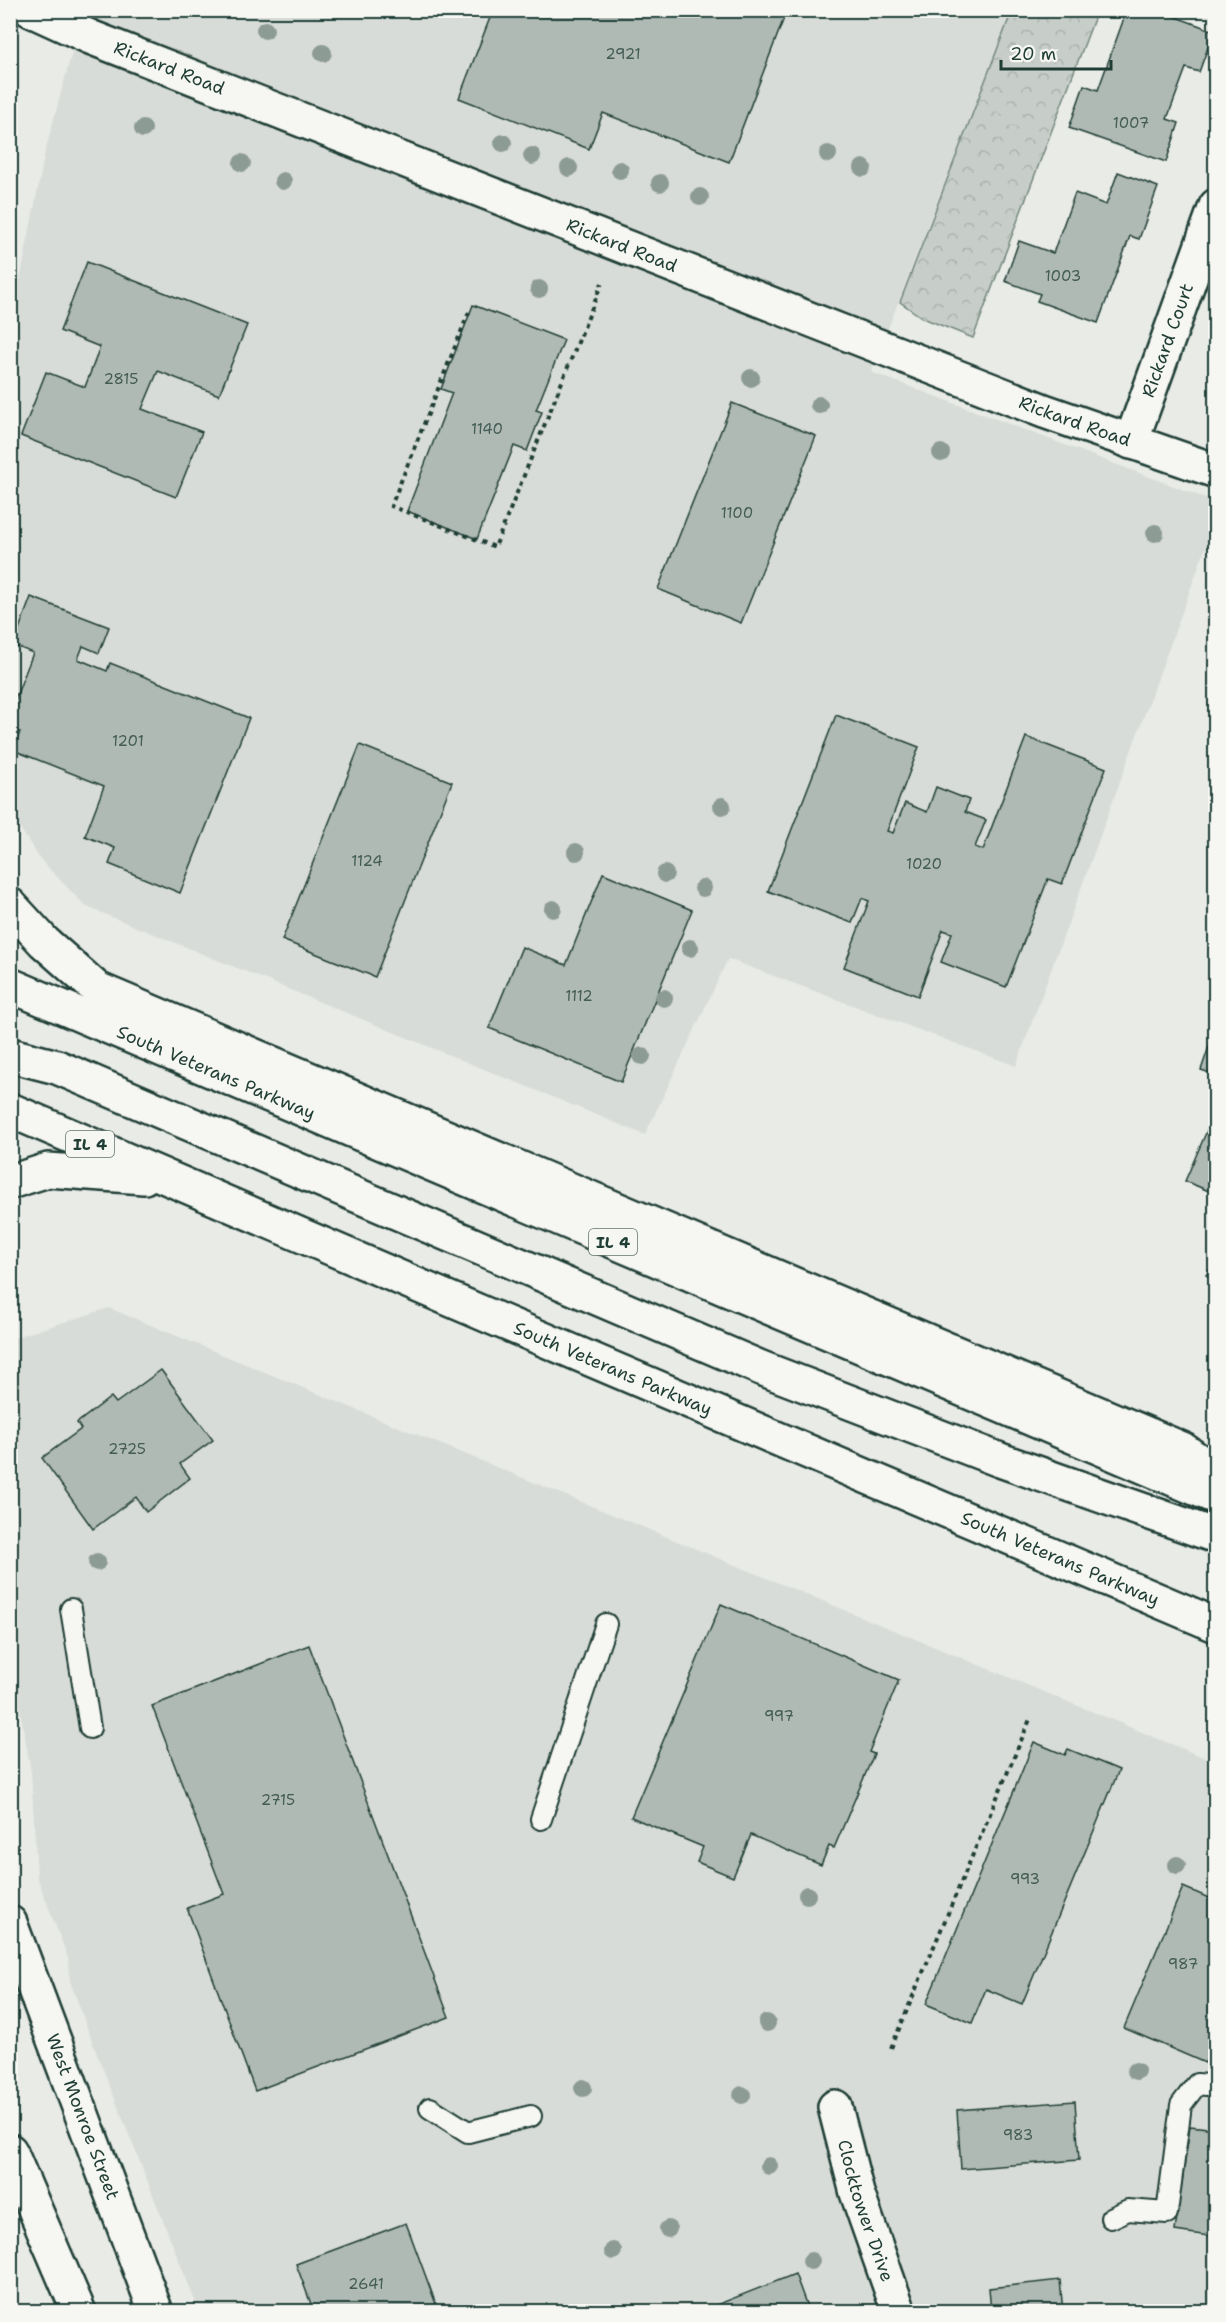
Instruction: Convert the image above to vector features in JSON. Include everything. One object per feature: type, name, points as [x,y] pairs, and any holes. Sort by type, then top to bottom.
[{"type":"main road","name":"Rickard Road","points":[[31,10],[90,37],[1044,411],[1215,471]]},
{"type":"main road","name":"Rickard Court","points":[[1131,442],[1215,206]]},
{"type":"main road","points":[[10,905],[44,942],[98,989],[1182,1449],[1215,1473]]},
{"type":"main road","name":"South Veterans Parkway","points":[[10,985],[1215,1497]]},
{"type":"main road","points":[[10,1055],[57,1067],[761,1368],[1000,1460],[1215,1536]]},
{"type":"main road","name":"South Veterans Parkway","points":[[10,1110],[1215,1624]]},
{"type":"main road","points":[[10,1182],[48,1170],[169,1179]]},
{"type":"main road","name":"West Monroe Street","points":[[10,1923],[156,2312]]},
{"type":"main road","name":"Clocktower Drive","points":[[835,2107],[857,2193],[899,2312]]},
{"type":"main road","points":[[10,2151],[79,2312]]},
{"type":"lane","points":[[71,1609],[90,1728]]},
{"type":"lane","points":[[541,1820],[606,1624]]},
{"type":"lane","points":[[1111,2218],[1128,2211],[1167,2213],[1180,2105],[1197,2084],[1215,2086]]},
{"type":"lane","points":[[430,2108],[468,2132],[531,2116]]},
{"type":"path","points":[[469,312],[391,506],[495,547],[602,283]]},
{"type":"path","points":[[891,2049],[1031,1718]]},
{"type":"shaded area","points":[[83,11],[1012,11],[871,372],[1216,502],[1215,522],[1016,1066],[728,959],[645,1135],[85,906],[40,859],[11,814],[11,326],[45,152]]},
{"type":"shaded area","points":[[109,1308],[1215,1762],[1215,2311],[199,2311],[91,2039],[70,1981],[68,1958],[37,1877],[31,1772],[11,1660],[10,1339]]},
{"type":"green space","points":[[1012,11],[1097,11],[973,338],[923,318],[900,302]]},
{"type":"building","points":[[493,10],[787,10],[729,162],[603,113],[589,149],[459,98]]},
{"type":"building","points":[[1127,10],[1157,10],[1214,31],[1199,72],[1186,68],[1167,119],[1179,123],[1166,162],[1069,128],[1084,85],[1098,90]]},
{"type":"building","points":[[1118,172],[1158,187],[1139,239],[1130,236],[1098,323],[1037,301],[1040,294],[1005,281],[1019,241],[1053,253],[1075,193],[1106,205]]},
{"type":"building","points":[[87,262],[247,325],[219,395],[158,371],[142,409],[202,432],[176,497],[21,436],[46,372],[85,387],[100,347],[60,331]]},
{"type":"building","points":[[473,305],[564,340],[536,410],[542,412],[527,451],[514,446],[477,539],[407,511],[452,393],[441,389]]},
{"type":"building","points":[[732,403],[816,436],[741,623],[658,589]]},
{"type":"building","points":[[31,597],[109,627],[99,653],[83,646],[78,659],[107,671],[110,663],[249,718],[180,893],[109,864],[115,848],[85,836],[104,786],[13,750],[20,732],[10,729],[10,712],[33,653],[13,645]]},
{"type":"building","points":[[836,715],[919,747],[887,831],[893,833],[905,803],[927,812],[936,787],[969,800],[965,812],[986,820],[975,847],[983,850],[1026,737],[1106,768],[1062,884],[1048,879],[1006,987],[941,962],[952,933],[943,930],[918,996],[844,967],[869,901],[862,898],[852,923],[768,891]]},
{"type":"building","points":[[360,745],[452,782],[375,977],[282,940]]},
{"type":"building","points":[[603,873],[692,910],[621,1082],[489,1028],[522,947],[566,965]]},
{"type":"building","points":[[1216,1026],[1216,1075],[1201,1070]]},
{"type":"building","points":[[1216,1110],[1216,1194],[1185,1181]]},
{"type":"building","points":[[1216,1260],[1216,1281],[1206,1275]]},
{"type":"building","points":[[161,1370],[213,1440],[180,1464],[190,1478],[146,1512],[136,1497],[93,1529],[42,1458],[81,1429],[77,1423],[111,1397],[116,1403]]},
{"type":"building","points":[[721,1604],[899,1680],[869,1752],[874,1754],[834,1848],[829,1846],[821,1865],[751,1835],[733,1877],[697,1862],[703,1847],[631,1817]]},
{"type":"building","points":[[309,1645],[449,2017],[255,2091],[187,1908],[224,1894],[152,1706]]},
{"type":"building","points":[[1034,1742],[1065,1755],[1068,1749],[1119,1770],[1022,2004],[986,1989],[972,2023],[926,2004]]},
{"type":"building","points":[[1183,1887],[1216,1901],[1216,2039],[1205,2063],[1124,2028]]},
{"type":"building","points":[[1075,2101],[1079,2160],[961,2169],[957,2110]]},
{"type":"building","points":[[1190,2126],[1216,2129],[1216,2237],[1175,2231]]},
{"type":"building","points":[[406,2223],[436,2304],[415,2312],[314,2312],[296,2264]]},
{"type":"building","points":[[795,2274],[809,2312],[701,2311]]},
{"type":"building","points":[[1060,2280],[1063,2312],[991,2312],[989,2288]]}]
